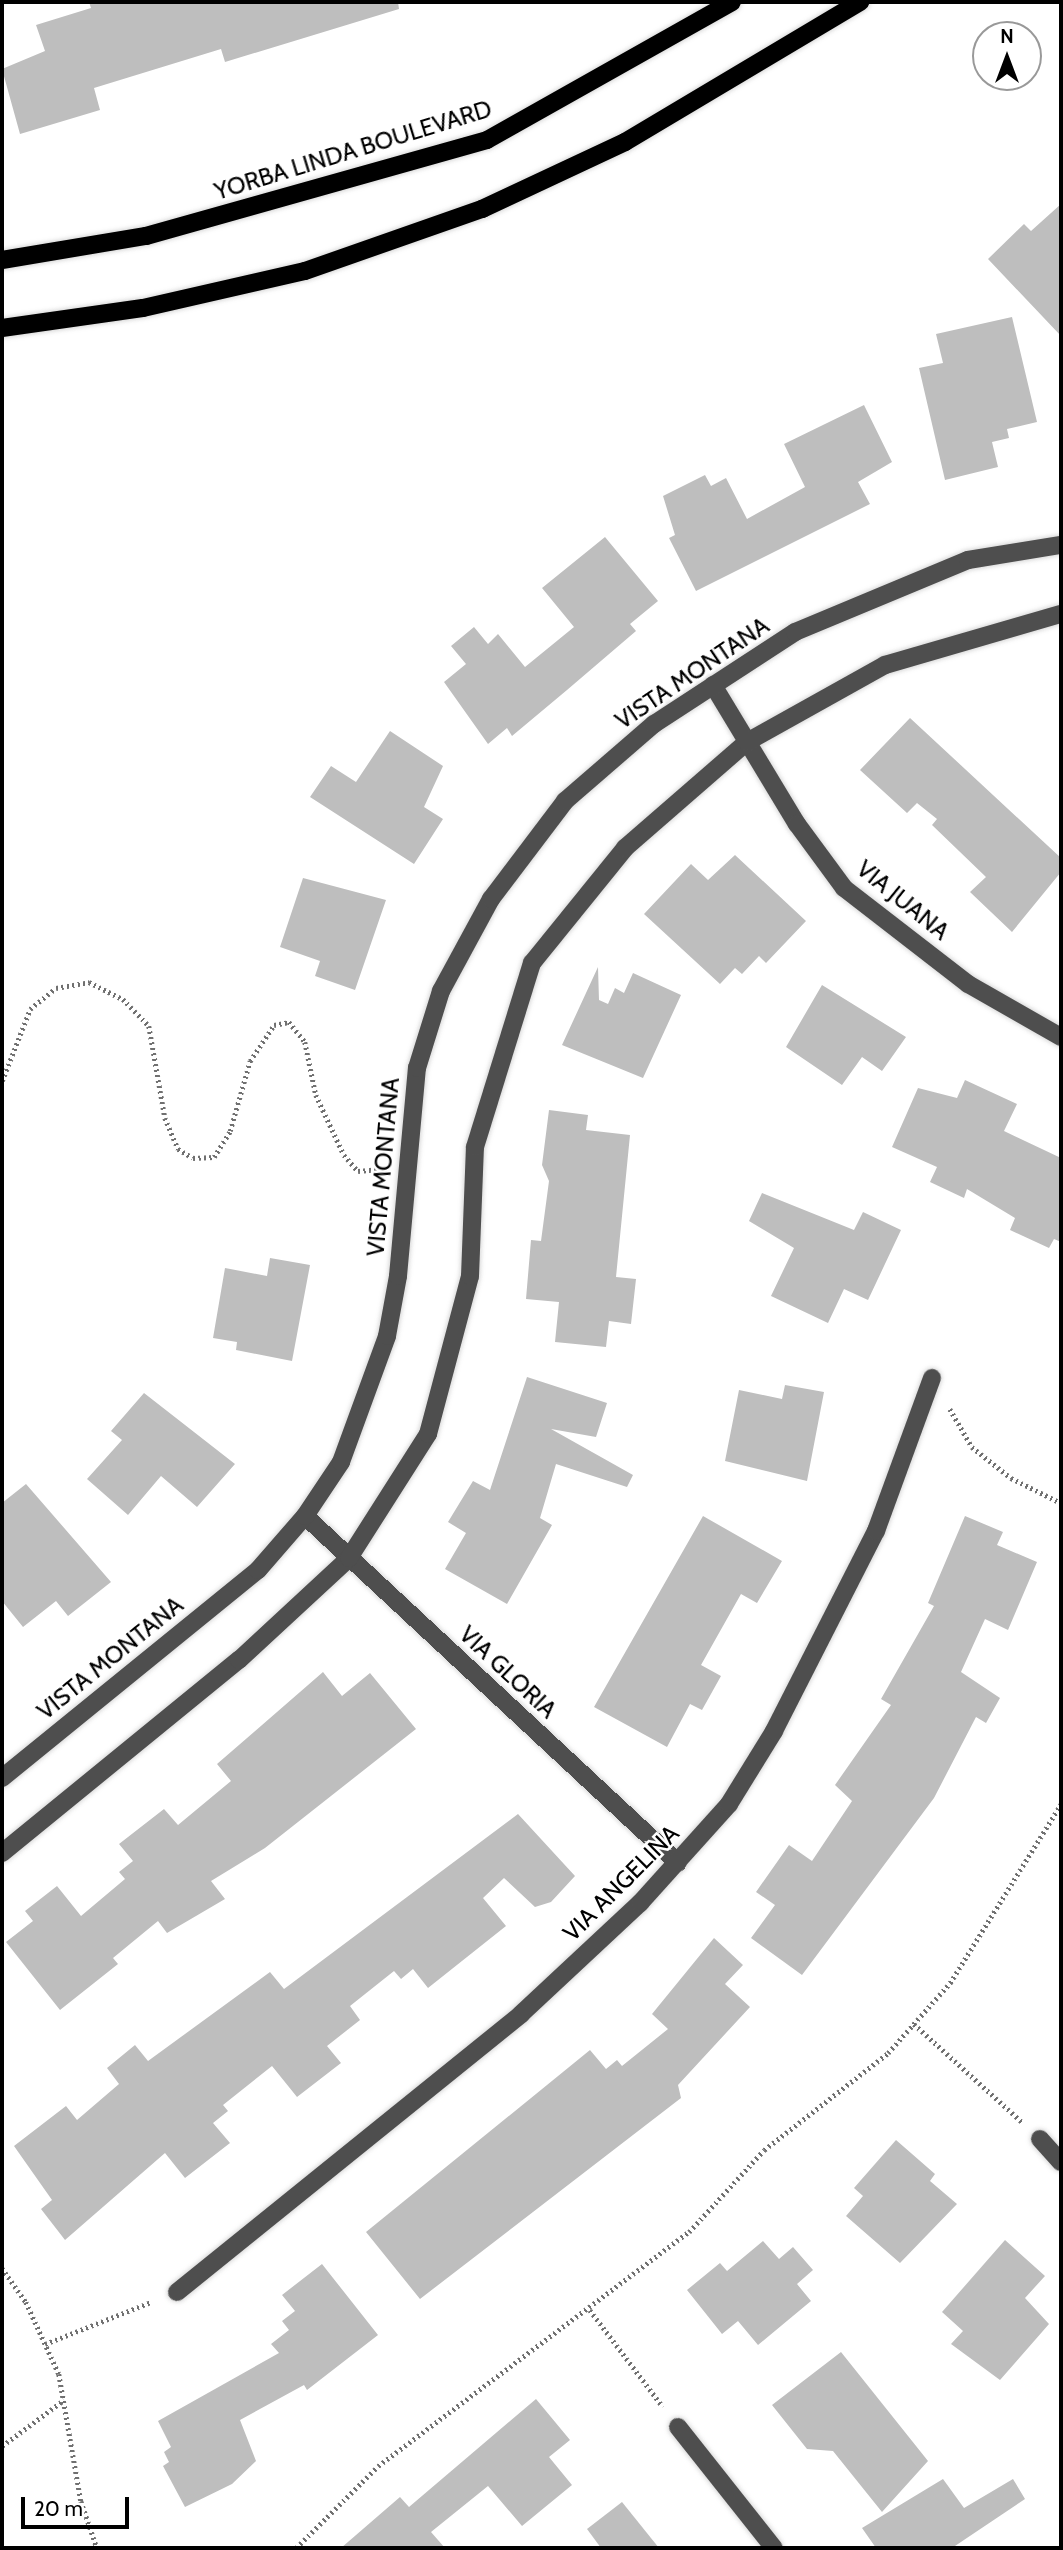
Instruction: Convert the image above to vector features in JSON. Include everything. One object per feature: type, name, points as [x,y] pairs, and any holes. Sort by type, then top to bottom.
[{"type":"main road","name":"YORBA LINDA BOULEVARD","points":[[2,260],[146,236],[487,140],[732,2]]},
{"type":"main road","points":[[2,328],[143,308],[305,271],[482,209],[625,142],[860,2]]},
{"type":"street","name":"VISTA MONTANA","points":[[2,1778],[258,1570],[305,1516],[341,1462],[387,1336],[398,1276],[403,1168],[423,1047],[441,992],[491,899],[565,801],[654,724],[795,632],[866,599],[968,561],[1061,545]]},
{"type":"street","points":[[2,1853],[239,1660],[349,1558],[428,1434],[470,1276],[475,1147],[532,963],[625,848],[747,742],[885,665],[1061,614]]},
{"type":"street","name":"VIA JUANA","points":[[713,685],[747,742],[844,888],[968,984],[1061,1037]]},
{"type":"street","name":"VIA ANGELINA","points":[[177,2292],[521,2014],[678,1863],[729,1804],[775,1731],[876,1531],[932,1378]]},
{"type":"street","name":"VIA GLORIA","points":[[305,1516],[678,1863]]},
{"type":"street","points":[[1040,2139],[1061,2162]]},
{"type":"street","points":[[678,2427],[774,2548]]},
{"type":"path","points":[[2,1081],[30,1009],[56,988],[89,982],[123,999],[149,1026],[165,1118],[178,1149],[193,1158],[214,1157],[230,1132],[250,1061],[274,1025],[289,1022],[305,1042],[316,1095],[344,1154],[358,1171],[403,1168]]},
{"type":"path","points":[[932,1378],[972,1447],[1011,1478],[1061,1503]]},
{"type":"path","points":[[296,2548],[378,2466],[590,2310],[689,2232],[764,2150],[888,2053],[950,1983],[1061,1804]]},
{"type":"path","points":[[914,2024],[1040,2139]]},
{"type":"path","points":[[2,2268],[45,2344],[64,2400],[81,2501],[97,2548]]},
{"type":"path","points":[[45,2344],[177,2292]]},
{"type":"path","points":[[590,2310],[678,2427]]},
{"type":"path","points":[[2,2446],[64,2400]]},
{"type":"building","points":[[89,2],[398,2],[399,9],[225,62],[221,49],[94,88],[100,110],[20,134],[2,69],[45,51],[36,25],[91,8]]},
{"type":"building","points":[[1061,204],[1061,336],[988,259],[1024,224],[1031,231]]},
{"type":"building","points":[[1012,317],[1037,422],[1007,429],[1009,438],[992,442],[998,467],[945,480],[919,368],[943,363],[936,334]]},
{"type":"building","points":[[864,405],[892,462],[858,482],[870,504],[696,591],[669,538],[675,535],[663,496],[705,475],[711,486],[726,478],[747,519],[805,487],[784,444]]},
{"type":"building","points":[[605,537],[658,601],[630,624],[636,631],[567,690],[512,736],[507,728],[488,744],[444,682],[466,664],[451,646],[474,627],[488,644],[498,634],[525,667],[574,627],[542,588]]},
{"type":"building","points":[[910,718],[1061,858],[1061,872],[1012,932],[970,892],[986,877],[932,825],[937,819],[917,803],[907,813],[860,770]]},
{"type":"building","points":[[390,731],[443,766],[424,807],[443,819],[414,864],[310,797],[331,766],[356,782]]},
{"type":"building","points":[[735,855],[806,921],[766,963],[759,956],[742,974],[735,968],[720,984],[644,914],[691,864],[708,880]]},
{"type":"building","points":[[303,878],[386,900],[355,990],[315,976],[320,961],[280,947]]},
{"type":"building","points":[[598,967],[599,1000],[608,1004],[615,988],[624,993],[633,973],[681,995],[643,1078],[562,1045]]},
{"type":"building","points":[[822,985],[906,1037],[882,1071],[862,1057],[842,1085],[786,1047]]},
{"type":"building","points":[[965,1080],[1017,1104],[1004,1131],[1061,1158],[1061,1242],[1054,1239],[1049,1248],[1010,1230],[1015,1218],[967,1189],[964,1198],[930,1182],[937,1167],[892,1147],[918,1088],[957,1098]]},
{"type":"building","points":[[549,1110],[588,1115],[586,1130],[630,1135],[616,1277],[636,1279],[631,1324],[609,1321],[606,1347],[555,1342],[559,1302],[526,1299],[531,1240],[541,1241],[549,1181],[542,1165]]},
{"type":"building","points":[[762,1193],[854,1230],[863,1212],[901,1230],[868,1300],[844,1289],[828,1323],[771,1296],[794,1248],[749,1221]]},
{"type":"building","points":[[270,1258],[310,1265],[292,1361],[236,1350],[237,1342],[213,1338],[225,1268],[267,1276]]},
{"type":"building","points":[[527,1377],[607,1403],[596,1437],[551,1429],[633,1475],[627,1487],[556,1464],[540,1518],[552,1525],[507,1604],[445,1569],[466,1533],[448,1522],[473,1481],[490,1490]]},
{"type":"building","points":[[785,1385],[824,1392],[807,1481],[725,1461],[739,1390],[782,1399]]},
{"type":"building","points":[[144,1393],[235,1464],[197,1507],[161,1476],[128,1515],[87,1479],[122,1440],[111,1431]]},
{"type":"building","points":[[26,1484],[111,1582],[68,1616],[56,1601],[23,1627],[2,1601],[2,1503]]},
{"type":"building","points":[[703,1516],[782,1561],[757,1603],[741,1594],[701,1665],[721,1676],[702,1710],[690,1704],[667,1747],[594,1707]]},
{"type":"building","points":[[965,1516],[1003,1532],[997,1545],[1037,1562],[1008,1630],[985,1619],[961,1672],[1000,1698],[986,1723],[976,1717],[934,1798],[802,1975],[751,1938],[775,1905],[756,1892],[789,1845],[812,1861],[852,1801],[835,1785],[891,1705],[881,1699],[934,1606],[928,1603]]},
{"type":"building","points":[[323,1672],[342,1696],[370,1673],[416,1729],[265,1848],[211,1881],[225,1899],[167,1933],[158,1921],[113,1958],[118,1964],[60,2010],[6,1942],[33,1921],[25,1911],[57,1886],[81,1916],[125,1879],[119,1872],[133,1861],[119,1844],[164,1809],[178,1825],[231,1781],[217,1764]]},
{"type":"building","points":[[518,1814],[575,1876],[551,1902],[535,1907],[504,1878],[483,1898],[506,1926],[428,1988],[413,1969],[401,1979],[394,1971],[350,2006],[360,2020],[327,2046],[341,2063],[297,2097],[272,2066],[223,2105],[228,2111],[213,2123],[230,2143],[185,2178],[165,2153],[65,2240],[41,2209],[52,2200],[14,2146],[66,2106],[77,2120],[119,2084],[107,2068],[135,2045],[148,2061],[270,1972],[284,1989]]},
{"type":"building","points":[[714,1938],[743,1965],[725,1984],[750,2007],[678,2085],[681,2098],[420,2299],[366,2232],[590,2050],[606,2069],[617,2060],[622,2066],[668,2029],[652,2014]]},
{"type":"building","points":[[896,2140],[935,2174],[930,2181],[957,2204],[900,2263],[846,2216],[863,2196],[854,2188]]},
{"type":"building","points":[[1005,2240],[1045,2276],[1025,2298],[1049,2324],[1000,2380],[951,2344],[963,2331],[942,2312]]},
{"type":"building","points":[[763,2241],[779,2259],[793,2247],[813,2270],[797,2284],[811,2301],[758,2345],[738,2321],[722,2334],[687,2290],[720,2263],[727,2271]]},
{"type":"building","points":[[322,2264],[378,2335],[307,2390],[304,2385],[240,2420],[256,2461],[232,2484],[185,2507],[163,2466],[169,2462],[164,2452],[171,2447],[158,2421],[279,2353],[271,2344],[289,2330],[282,2321],[295,2311],[282,2295]]},
{"type":"building","points":[[841,2352],[928,2461],[882,2512],[833,2451],[807,2449],[772,2405]]},
{"type":"building","points":[[536,2399],[570,2440],[549,2457],[572,2485],[522,2526],[488,2486],[431,2532],[445,2548],[341,2548],[400,2497],[409,2507]]},
{"type":"building","points":[[943,2479],[964,2508],[1013,2479],[1025,2499],[952,2548],[876,2548],[862,2528]]},
{"type":"building","points":[[622,2502],[659,2548],[601,2548],[587,2529]]}]
